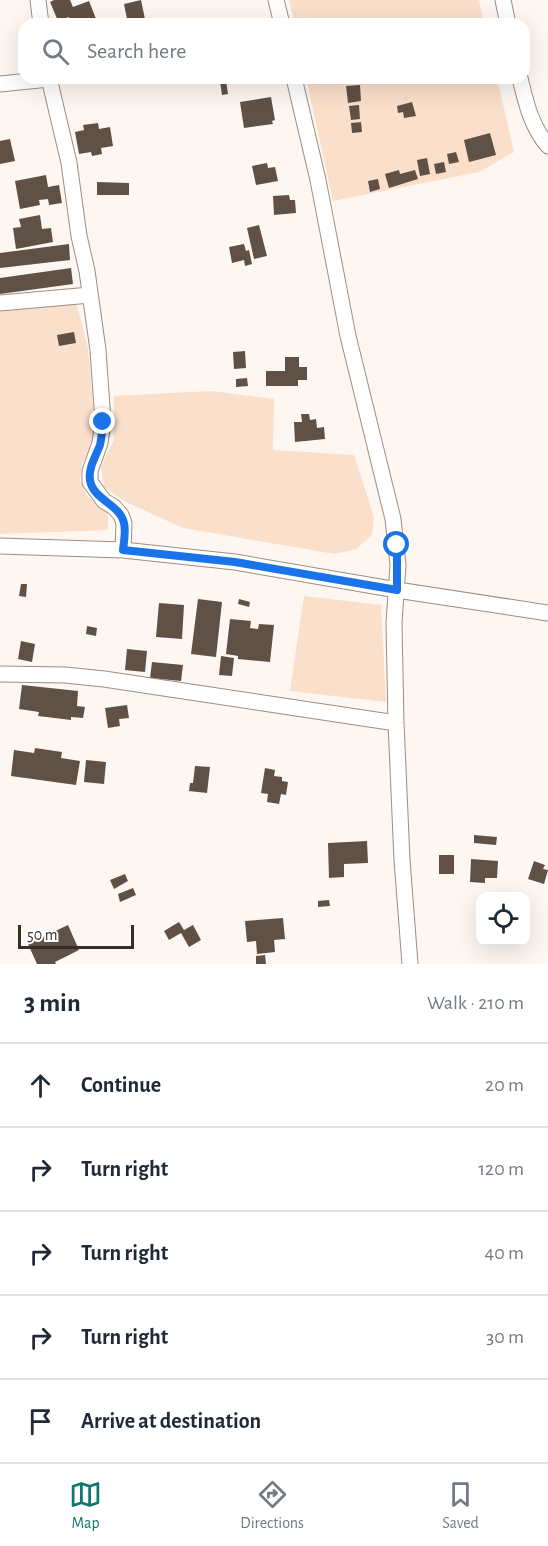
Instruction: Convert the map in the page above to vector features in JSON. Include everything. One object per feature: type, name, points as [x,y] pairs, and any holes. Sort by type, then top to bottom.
[{"type":"street","points":[[38,0],[40,18]]},
{"type":"street","points":[[276,0],[280,18]]},
{"type":"street","points":[[503,0],[507,18]]},
{"type":"street","points":[[0,84],[18,82]]},
{"type":"street","points":[[50,84],[69,164],[98,350],[103,422],[100,443],[90,471],[90,482],[104,501],[121,515],[124,523],[123,550]]},
{"type":"street","points":[[295,84],[318,180],[348,336],[393,519],[398,565],[394,623],[396,723],[402,860],[410,964]]},
{"type":"street","points":[[522,84],[537,133],[548,146]]},
{"type":"street","points":[[0,303],[90,295]]},
{"type":"street","points":[[0,546],[123,550],[235,562],[548,613]]},
{"type":"street","points":[[0,674],[65,675],[104,679],[396,723]]},
{"type":"shaded area","points":[[289,0],[479,0],[483,18],[294,18]]},
{"type":"shaded area","points":[[307,84],[498,84],[514,152],[479,172],[333,201]]},
{"type":"shaded area","points":[[76,302],[88,348],[96,440],[82,463],[80,481],[87,496],[108,511],[108,530],[0,534],[0,312]]},
{"type":"shaded area","points":[[211,391],[274,399],[273,450],[354,455],[374,517],[372,535],[356,549],[335,554],[183,528],[126,502],[104,487],[101,466],[114,440],[114,396]]},
{"type":"shaded area","points":[[304,596],[381,605],[386,702],[290,691]]},
{"type":"building","points":[[70,0],[73,7],[89,1],[96,18],[57,18],[50,2]]},
{"type":"building","points":[[141,0],[145,18],[127,18],[124,4]]},
{"type":"building","points":[[220,84],[226,84],[228,94],[222,95]]},
{"type":"building","points":[[360,85],[361,101],[348,103],[346,86]]},
{"type":"building","points":[[271,97],[275,120],[272,121],[273,124],[244,128],[240,102]]},
{"type":"building","points":[[412,102],[416,116],[404,118],[403,112],[398,113],[397,106]]},
{"type":"building","points":[[359,105],[360,119],[351,120],[349,106]]},
{"type":"building","points":[[361,122],[362,132],[352,133],[351,123]]},
{"type":"building","points":[[98,123],[99,129],[110,127],[113,146],[101,148],[102,154],[92,156],[91,152],[79,154],[75,132],[84,130],[83,125]]},
{"type":"building","points":[[490,133],[496,155],[469,162],[464,140]]},
{"type":"building","points":[[10,139],[15,161],[0,164],[0,141]]},
{"type":"building","points":[[456,152],[459,162],[449,164],[447,154]]},
{"type":"building","points":[[427,158],[430,174],[420,176],[417,160]]},
{"type":"building","points":[[444,162],[446,172],[436,174],[434,164]]},
{"type":"building","points":[[267,163],[268,168],[275,167],[278,181],[256,185],[252,166]]},
{"type":"building","points":[[399,170],[400,174],[415,170],[418,179],[389,188],[385,174]]},
{"type":"building","points":[[46,175],[48,187],[59,185],[62,203],[49,205],[48,199],[39,200],[40,205],[20,209],[15,181]]},
{"type":"building","points":[[378,179],[380,189],[370,192],[368,181]]},
{"type":"building","points":[[97,182],[129,183],[129,195],[97,195]]},
{"type":"building","points":[[289,195],[290,200],[295,200],[296,213],[274,215],[273,196]]},
{"type":"building","points":[[40,215],[42,229],[51,228],[53,242],[16,249],[13,228],[21,227],[19,219]]},
{"type":"building","points":[[259,225],[267,256],[254,259],[247,228]]},
{"type":"building","points":[[69,244],[70,260],[0,268],[0,253]]},
{"type":"building","points":[[244,244],[246,251],[249,250],[252,264],[245,266],[244,260],[232,263],[229,247]]},
{"type":"building","points":[[71,268],[73,284],[0,294],[0,278]]},
{"type":"building","points":[[74,332],[76,343],[59,346],[57,335]]},
{"type":"building","points":[[245,351],[246,368],[234,369],[233,352]]},
{"type":"building","points":[[285,357],[299,357],[299,367],[307,367],[307,380],[298,380],[298,386],[266,386],[266,371],[285,371]]},
{"type":"building","points":[[247,378],[248,386],[236,387],[236,379]]},
{"type":"building","points":[[301,414],[309,414],[310,420],[316,419],[317,428],[324,427],[325,439],[295,442],[294,422],[302,422]]},
{"type":"building","points":[[21,584],[27,584],[26,597],[19,596]]},
{"type":"building","points":[[198,599],[222,602],[216,657],[191,654]]},
{"type":"building","points":[[239,599],[250,602],[249,607],[238,604]]},
{"type":"building","points":[[159,603],[184,605],[182,639],[156,637]]},
{"type":"building","points":[[230,619],[251,621],[250,628],[258,629],[259,624],[274,625],[270,662],[238,659],[238,656],[226,654]]},
{"type":"building","points":[[87,626],[97,628],[96,636],[86,634]]},
{"type":"building","points":[[21,641],[35,644],[32,662],[18,659]]},
{"type":"building","points":[[127,649],[147,651],[145,672],[125,670]]},
{"type":"building","points":[[221,656],[234,658],[232,676],[219,675]]},
{"type":"building","points":[[152,662],[183,665],[181,681],[150,678]]},
{"type":"building","points":[[22,685],[78,691],[77,706],[85,707],[83,718],[71,717],[71,720],[38,716],[39,712],[19,709]]},
{"type":"building","points":[[127,705],[129,718],[119,719],[120,726],[108,728],[105,708]]},
{"type":"building","points":[[35,748],[62,752],[61,758],[80,761],[76,785],[11,776],[14,750],[34,753]]},
{"type":"building","points":[[86,760],[106,762],[104,784],[84,782]]},
{"type":"building","points":[[195,766],[210,767],[207,793],[189,791],[190,783],[193,783]]},
{"type":"building","points":[[265,768],[275,770],[274,776],[282,777],[282,781],[288,782],[286,795],[281,794],[279,804],[267,802],[268,794],[261,793]]},
{"type":"building","points":[[474,835],[497,837],[496,845],[474,843]]},
{"type":"building","points":[[367,841],[368,863],[344,864],[344,877],[329,878],[328,843]]},
{"type":"building","points":[[439,855],[454,855],[454,874],[439,874]]},
{"type":"building","points":[[471,859],[498,861],[497,878],[485,878],[485,883],[470,882]]},
{"type":"building","points":[[534,861],[545,865],[543,869],[548,870],[544,884],[528,879]]},
{"type":"building","points":[[125,874],[128,881],[114,889],[110,880]]},
{"type":"building","points":[[133,888],[136,895],[120,902],[118,894]]},
{"type":"building","points":[[329,900],[330,906],[318,907],[318,901]]},
{"type":"building","points":[[283,918],[285,939],[274,940],[275,952],[257,954],[256,941],[247,942],[245,921]]},
{"type":"building","points":[[179,922],[184,930],[193,925],[201,940],[189,947],[181,933],[169,940],[164,931]]},
{"type":"building","points":[[68,925],[79,950],[55,962],[56,964],[37,964],[28,944]]},
{"type":"building","points":[[265,955],[266,964],[256,964],[256,956]]},
{"type":"route","points":[[103,422],[100,443],[90,471],[90,482],[104,501],[121,515],[124,523],[123,550],[235,562],[397,590],[397,545]]}]
